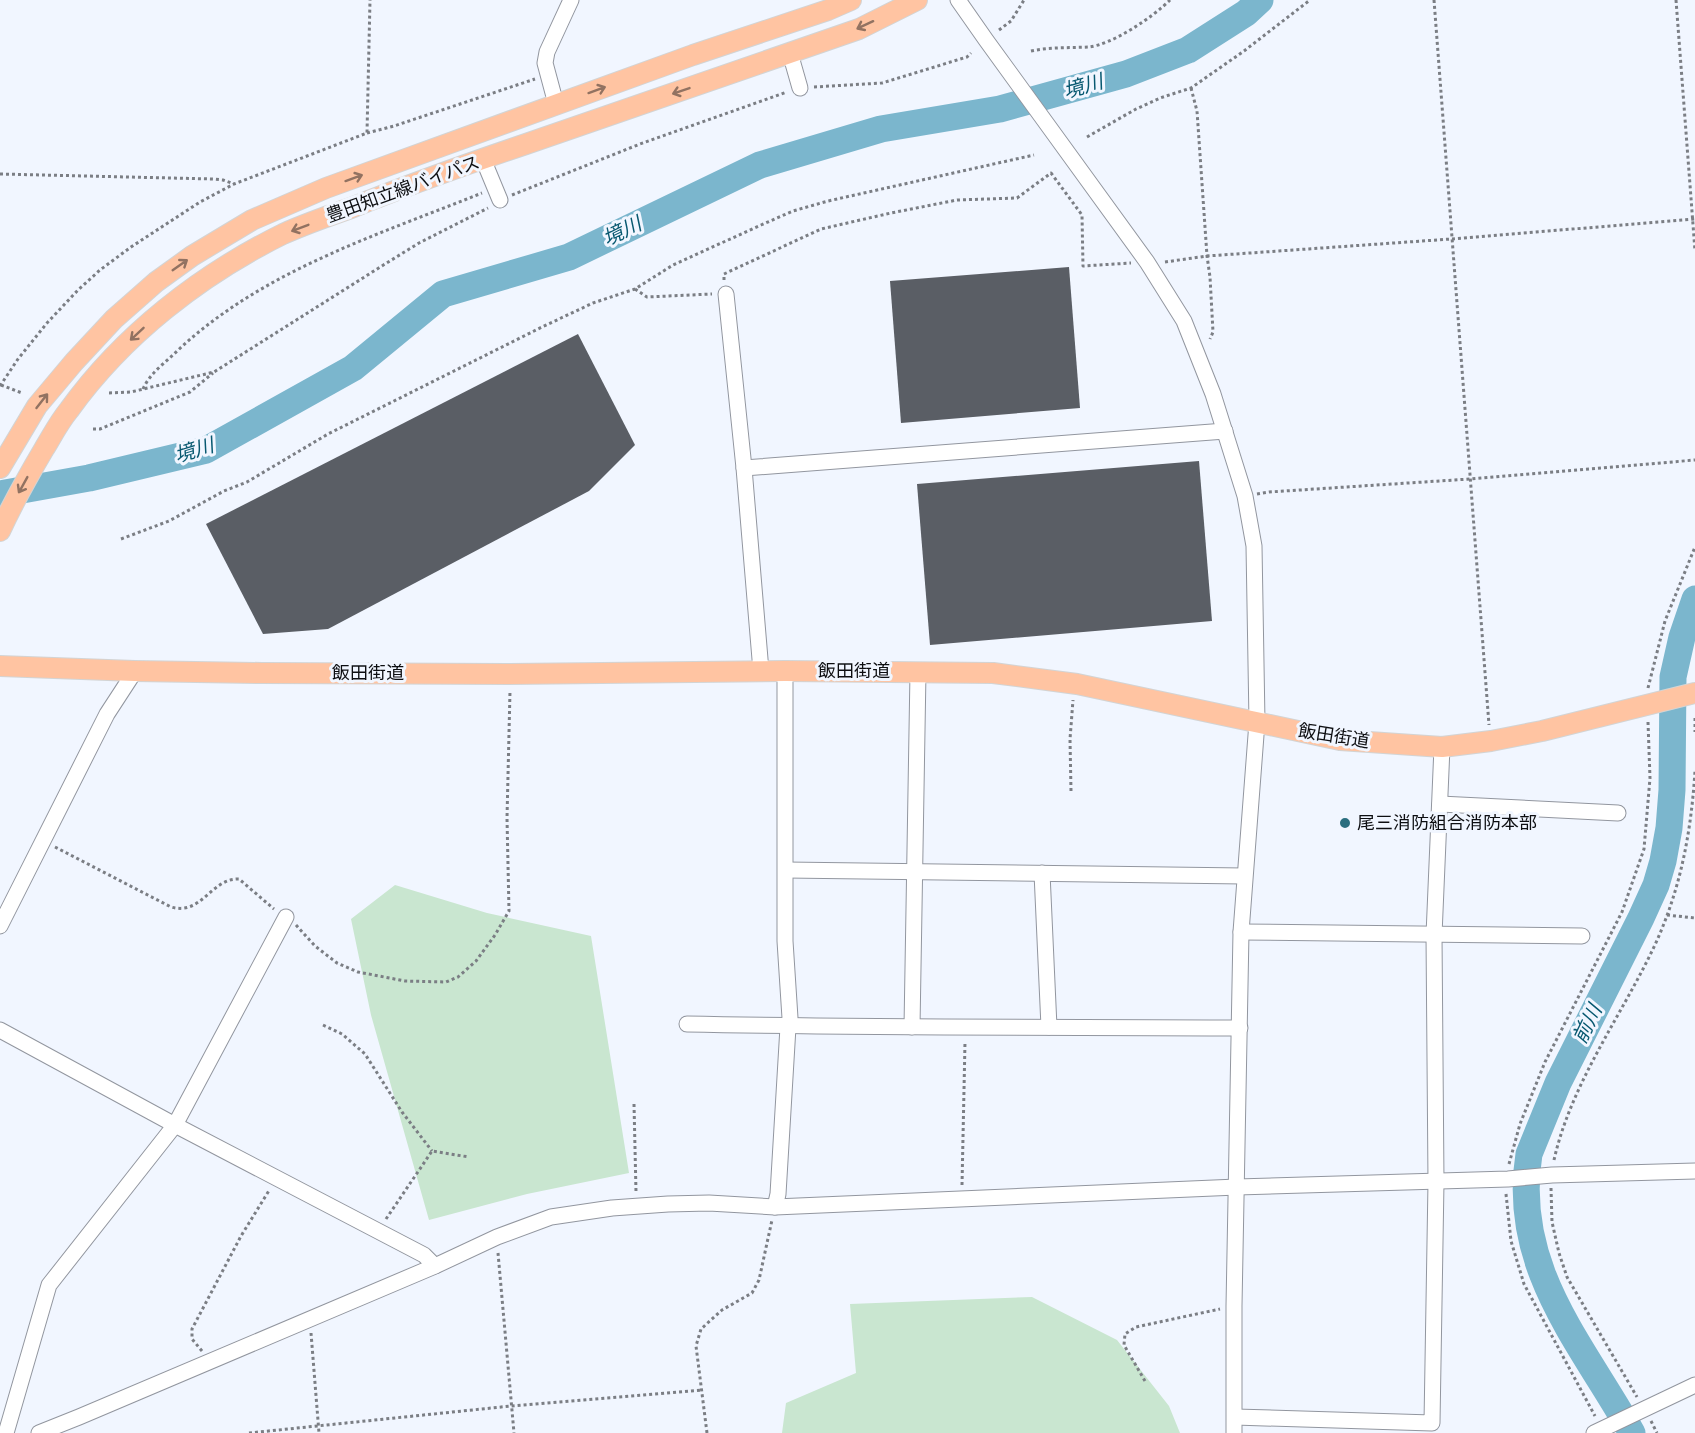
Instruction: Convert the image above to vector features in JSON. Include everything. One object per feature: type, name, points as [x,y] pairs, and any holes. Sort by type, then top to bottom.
[{"type":"main road","name":"豊田知立線バイパス","points":[[0,468],[37,406],[114,319],[156,282],[252,220],[326,188],[851,0]]},
{"type":"main road","name":"豊田知立線バイパス","points":[[0,531],[10,508],[68,410],[114,355],[176,300],[213,274],[285,233],[483,159],[858,29],[917,0]]},
{"type":"main road","name":"飯田街道","points":[[0,666],[262,673],[993,672],[1077,684],[1340,740],[1442,747],[1491,741],[1542,731],[1693,694]]},
{"type":"street","points":[[556,104],[545,63],[547,52],[571,0]]},
{"type":"street","points":[[958,0],[1147,262],[1184,321],[1213,394],[1245,496],[1254,546],[1257,722],[1241,932],[1234,1433]]},
{"type":"street","points":[[790,53],[800,88]]},
{"type":"street","points":[[483,159],[497,194]]},
{"type":"street","points":[[726,294],[744,468],[761,671]]},
{"type":"street","points":[[744,468],[1225,431]]},
{"type":"street","points":[[0,926],[107,714],[135,671]]},
{"type":"street","points":[[775,1207],[778,1194],[790,1018],[785,941],[785,671]]},
{"type":"street","points":[[912,1027],[918,672]]},
{"type":"street","points":[[1234,1417],[1432,1423],[1436,1182],[1434,935],[1442,747]]},
{"type":"street","points":[[1440,804],[1618,813]]},
{"type":"street","points":[[786,870],[1244,876]]},
{"type":"street","points":[[1042,873],[1049,1027]]},
{"type":"street","points":[[6,1433],[49,1285],[175,1125],[286,917]]},
{"type":"street","points":[[1241,932],[1582,936]]},
{"type":"street","points":[[687,1024],[788,1027],[1240,1028]]},
{"type":"street","points":[[0,1030],[175,1125],[424,1255],[435,1266]]},
{"type":"street","points":[[39,1433],[551,1217],[612,1208],[709,1203],[775,1207],[1236,1187],[1436,1182],[1695,1171]]},
{"type":"street","points":[[1598,1431],[1695,1385]]},
{"type":"path","points":[[367,133],[370,0]]},
{"type":"path","points":[[999,30],[1011,21],[1024,0]]},
{"type":"path","points":[[1031,51],[1100,45],[1133,28],[1170,0]]},
{"type":"path","points":[[1087,137],[1136,109],[1191,88],[1310,0]]},
{"type":"path","points":[[1434,0],[1491,741]]},
{"type":"path","points":[[1676,0],[1695,251]]},
{"type":"path","points":[[143,389],[147,380],[182,345],[218,317],[252,294],[327,255],[800,88],[882,83],[968,57],[971,53]]},
{"type":"path","points":[[22,393],[0,386],[47,323],[100,270],[200,202],[234,184],[367,133],[548,74]]},
{"type":"path","points":[[1191,88],[1197,111],[1210,277],[1213,332],[1210,339]]},
{"type":"path","points":[[122,538],[169,521],[224,491],[247,482],[328,434],[542,327],[593,303],[635,289],[673,265],[793,212],[828,201],[1034,155]]},
{"type":"path","points":[[635,289],[647,297],[726,294],[724,274],[821,229],[957,200],[1017,198],[1051,173],[1082,215],[1083,266],[1166,262],[1207,256],[1694,219]]},
{"type":"path","points":[[0,174],[213,179],[234,184]]},
{"type":"path","points":[[93,429],[100,429],[190,392],[214,372],[385,264],[419,243],[482,211],[497,194]]},
{"type":"path","points":[[109,393],[131,392],[214,372]]},
{"type":"path","points":[[1245,496],[1269,492],[1470,479],[1695,460]]},
{"type":"path","points":[[1598,1431],[1524,1284],[1510,1241],[1505,1192],[1508,1167],[1520,1124],[1545,1062],[1622,912],[1644,849],[1650,778],[1647,689],[1665,621],[1695,547]]},
{"type":"path","points":[[43,840],[171,907],[190,908],[225,882],[239,879],[304,932],[315,946],[337,963],[358,972],[405,981],[442,983],[452,981],[466,972],[487,948],[509,911],[507,818],[511,674]]},
{"type":"path","points":[[1071,791],[1070,739],[1077,684]]},
{"type":"path","points":[[1695,718],[1695,732]]},
{"type":"path","points":[[1657,1433],[1567,1277],[1552,1222],[1549,1176],[1558,1141],[1581,1086],[1653,948],[1667,915],[1681,875],[1690,832],[1695,771]]},
{"type":"path","points":[[1667,915],[1695,918]]},
{"type":"path","points":[[323,1025],[342,1034],[365,1054],[402,1112],[432,1151],[469,1157]]},
{"type":"path","points":[[962,1199],[965,1028]]},
{"type":"path","points":[[634,1104],[637,1206]]},
{"type":"path","points":[[377,1230],[432,1151]]},
{"type":"path","points":[[208,1362],[192,1339],[192,1329],[241,1236],[276,1177]]},
{"type":"path","points":[[707,1433],[696,1346],[701,1329],[722,1310],[752,1293],[759,1280],[775,1207]]},
{"type":"path","points":[[497,1238],[514,1433]]},
{"type":"path","points":[[1144,1381],[1124,1345],[1125,1334],[1137,1327],[1234,1306]]},
{"type":"path","points":[[310,1319],[319,1433]]},
{"type":"path","points":[[249,1433],[511,1406],[702,1390]]},
{"type":"green space","points":[[395,885],[487,913],[591,936],[629,1173],[527,1194],[429,1220],[371,1015],[351,919]]},
{"type":"green space","points":[[1032,1297],[1117,1340],[1169,1406],[1180,1433],[782,1433],[786,1403],[856,1373],[850,1304]]},
{"type":"building","points":[[1069,267],[1080,408],[901,423],[890,281]]},
{"type":"building","points":[[578,334],[635,445],[589,491],[328,629],[263,634],[206,524]]},
{"type":"building","points":[[1199,461],[1212,621],[930,645],[917,484]]},
{"type":"waterway","name":"境川","points":[[0,494],[89,478],[206,450],[353,368],[443,294],[569,257],[760,165],[881,129],[1000,109],[1126,74],[1188,50],[1246,13],[1260,0]]},
{"type":"waterway","name":"前川","points":[[1632,1433],[1572,1335],[1540,1268],[1530,1232],[1526,1195],[1529,1154],[1558,1083],[1656,885],[1669,828],[1672,790],[1673,677],[1682,637],[1695,599]]},
{"type":"place","name":"尾三消防組合消防本部","points":[[1345,823]]}]
